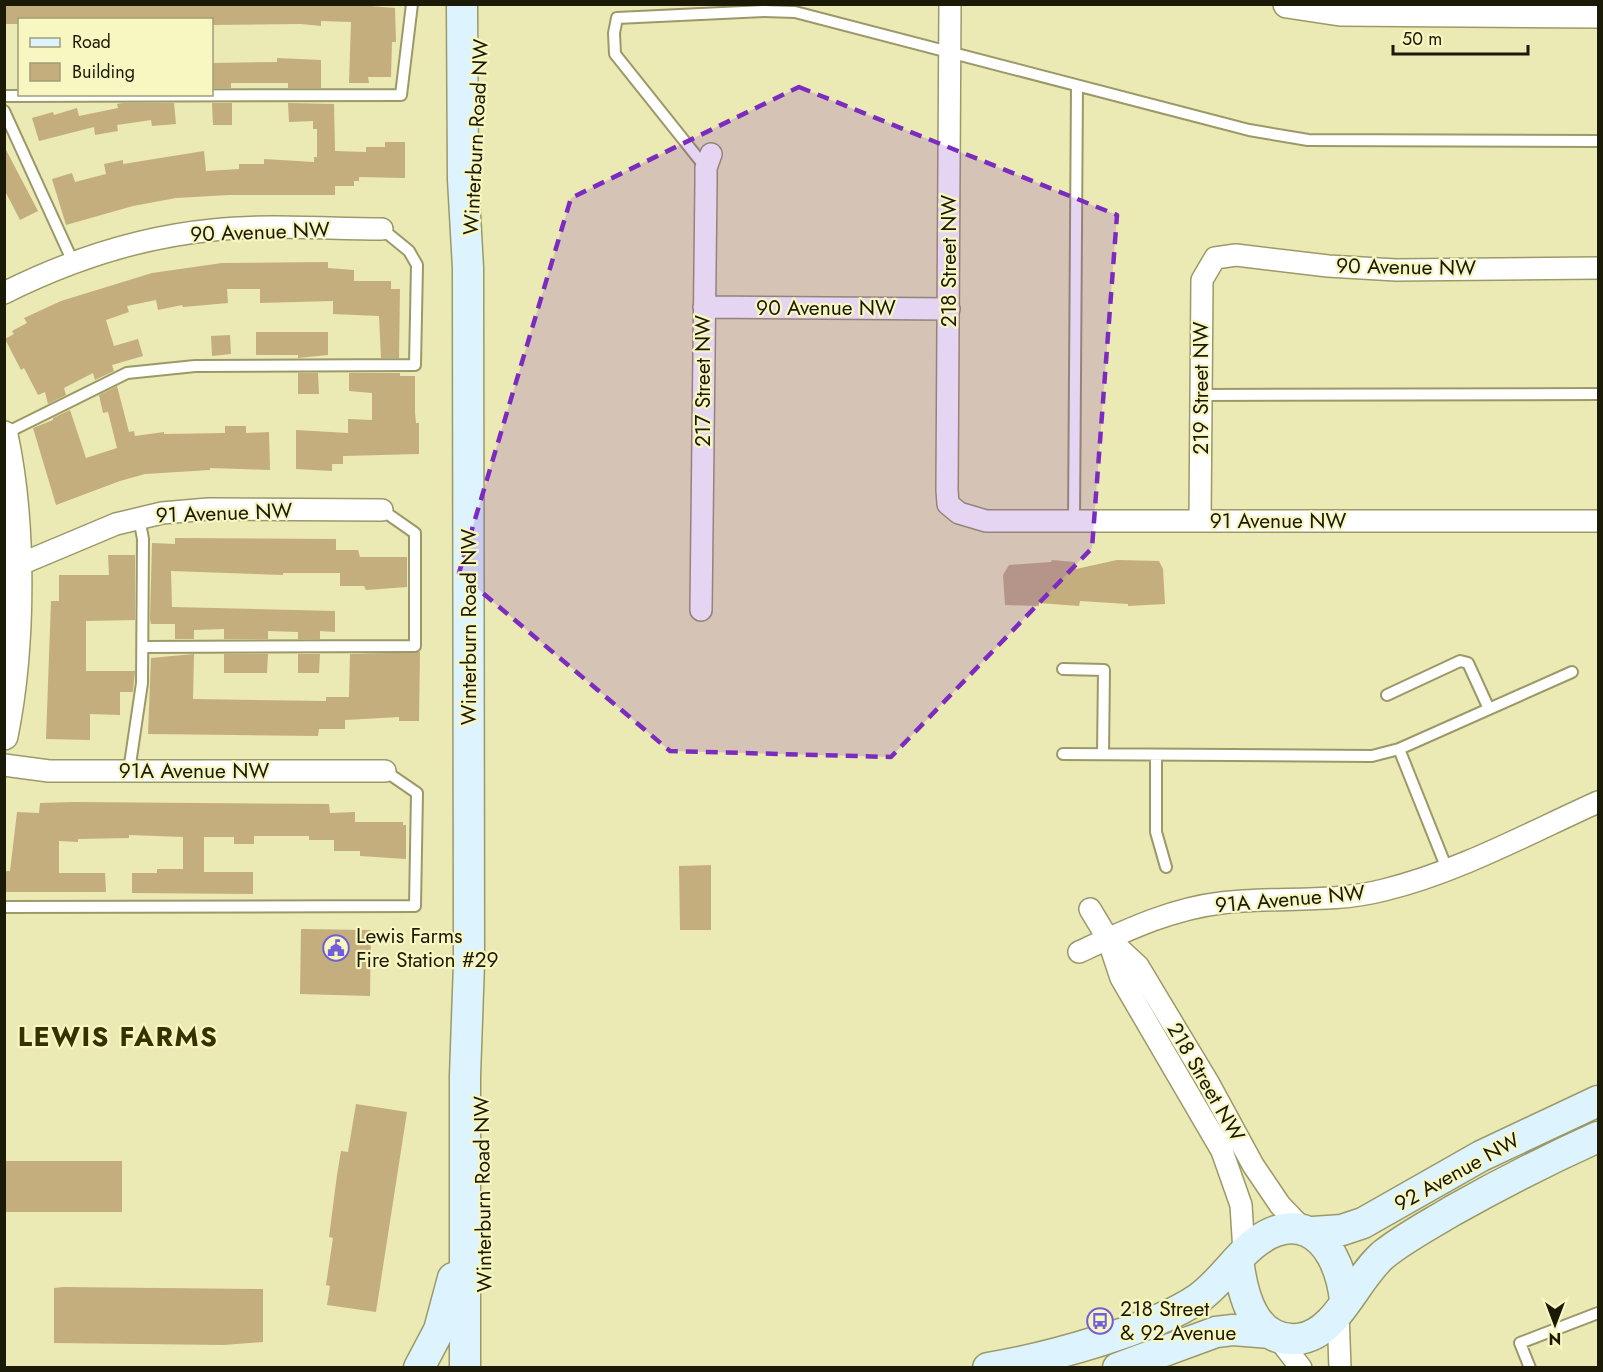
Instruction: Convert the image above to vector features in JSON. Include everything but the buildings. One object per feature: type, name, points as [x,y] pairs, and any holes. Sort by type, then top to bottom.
[{"type":"main road","name":"Winterburn Road NW","points":[[462,4],[463,179],[468,268],[469,985],[465,1076],[465,1368]]},
{"type":"main road","name":"Winterburn Road NW","points":[[468,268],[482,113],[482,4]]},
{"type":"main road","name":"Winterburn Road NW","points":[[469,985],[485,1119],[484,1368]]},
{"type":"main road","name":"92 Avenue NW","points":[[988,1368],[1057,1353],[1159,1318],[1199,1298],[1241,1255],[1268,1233],[1342,1230],[1364,1223],[1490,1152],[1599,1101]]},
{"type":"main road","name":"92 Avenue NW","points":[[1118,1368],[1216,1332],[1233,1330],[1299,1339],[1314,1335],[1328,1326],[1383,1255],[1427,1226],[1487,1192],[1599,1137]]},
{"type":"main road","points":[[419,1368],[431,1349],[446,1311],[465,1198]]},
{"type":"main road","points":[[1307,1230],[1329,1249],[1336,1262],[1342,1279],[1341,1307]]},
{"type":"main road","points":[[1241,1255],[1244,1297],[1259,1324],[1275,1336]]},
{"type":"street","name":"218 Street NW","points":[[950,4],[947,490],[948,504],[959,513]]},
{"type":"street","points":[[1287,4],[1341,12],[1599,14]]},
{"type":"street","name":"217 Street NW","points":[[701,610],[704,307],[709,161]]},
{"type":"street","name":"90 Avenue NW","points":[[4,293],[74,262],[156,238],[213,230],[382,230]]},
{"type":"street","name":"90 Avenue NW","points":[[1215,258],[1236,255],[1328,266],[1396,270],[1599,268]]},
{"type":"street","name":"219 Street NW","points":[[1200,521],[1202,280],[1215,258]]},
{"type":"street","name":"90 Avenue NW","points":[[704,307],[949,309]]},
{"type":"street","points":[[4,434],[15,511],[11,569],[13,674],[4,736]]},
{"type":"street","name":"91 Avenue NW","points":[[11,569],[139,518],[208,509],[382,510]]},
{"type":"street","name":"91 Avenue NW","points":[[959,513],[986,521],[1599,521]]},
{"type":"street","name":"91A Avenue NW","points":[[4,765],[48,771],[385,771]]},
{"type":"street","name":"91A Avenue NW","points":[[1079,952],[1155,919],[1188,909],[1222,903],[1314,900],[1382,891],[1447,870],[1599,801]]},
{"type":"street","name":"218 Street NW","points":[[1090,909],[1108,939],[1121,978],[1222,1151],[1241,1204],[1241,1255]]},
{"type":"street","name":"218 Street NW","points":[[1108,939],[1138,966],[1209,1084],[1253,1165],[1280,1204],[1307,1230]]},
{"type":"street","points":[[1340,1368],[1341,1307]]},
{"type":"street","points":[[1275,1336],[1301,1368]]},
{"type":"lane","points":[[213,95],[401,95],[412,4]]},
{"type":"lane","points":[[709,161],[615,54],[614,33],[617,18],[764,11],[795,12],[1249,130],[1308,140],[1599,141]]},
{"type":"lane","points":[[1074,520],[1077,86]]},
{"type":"lane","points":[[4,111],[74,262]]},
{"type":"lane","points":[[4,434],[127,373],[195,366],[415,365],[417,265],[409,251],[382,230]]},
{"type":"lane","points":[[1201,395],[1599,394]]},
{"type":"lane","points":[[143,647],[415,646],[416,533],[382,510]]},
{"type":"lane","points":[[129,771],[142,683],[143,539],[139,518]]},
{"type":"lane","points":[[1387,695],[1460,661],[1468,663],[1489,709]]},
{"type":"lane","points":[[1063,669],[1104,669],[1103,754]]},
{"type":"lane","points":[[1063,754],[1372,756],[1399,749],[1572,672]]},
{"type":"lane","points":[[1399,749],[1447,870]]},
{"type":"lane","points":[[1156,755],[1156,832],[1166,867]]},
{"type":"lane","points":[[4,907],[416,906],[417,793],[385,771]]},
{"type":"lane","points":[[1530,1368],[1520,1343],[1599,1313]]},
{"type":"highlighted area","points":[[799,87],[1117,215],[1092,548],[891,757],[670,751],[459,573],[571,198]]},
{"type":"place","name":"Lewis Farms Fire Station #29","points":[[336,948]]},
{"type":"place","name":"218 Street & 92 Avenue","points":[[1100,1321]]},
{"type":"district","name":"LEWIS FARMS","points":[[118,1036]]}]
